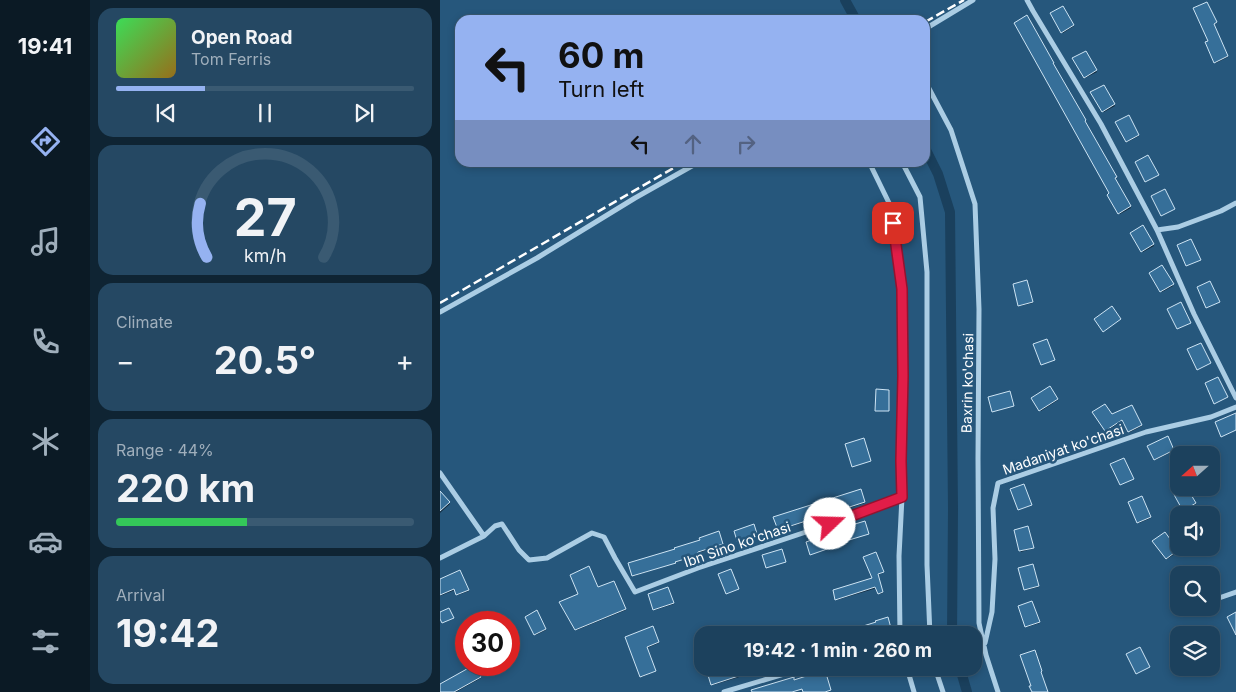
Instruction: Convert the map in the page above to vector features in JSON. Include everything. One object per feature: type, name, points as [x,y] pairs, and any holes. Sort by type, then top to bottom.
[{"type":"street","points":[[930,26],[973,0]]},
{"type":"street","points":[[1027,0],[1101,124],[1158,230],[1194,314],[1236,398]]},
{"type":"street","name":"Baxrin ko'chasi","points":[[930,90],[951,130],[975,204],[979,309],[979,623],[986,655],[998,692]]},
{"type":"street","points":[[440,312],[537,258],[690,167]]},
{"type":"street","points":[[871,167],[890,207],[902,289],[903,376],[902,497],[899,556],[900,626]]},
{"type":"street","points":[[905,167],[920,197],[927,272],[927,565],[930,626]]},
{"type":"street","points":[[1158,230],[1178,227],[1236,204]]},
{"type":"street","name":"Madaniyat ko'chasi","points":[[984,646],[992,612],[995,559],[994,508],[998,483],[1146,432],[1211,418],[1236,407]]},
{"type":"street","points":[[440,473],[484,536],[440,558]]},
{"type":"street","name":"Ibn Sino ko'chasi","points":[[484,536],[495,526],[502,524],[519,550],[529,560],[547,558],[592,533],[604,537],[636,592],[698,568],[830,524],[902,497]]},
{"type":"street","points":[[1220,598],[1236,592]]},
{"type":"street","points":[[724,692],[777,676]]},
{"type":"street","points":[[909,676],[914,692]]},
{"type":"street","points":[[937,676],[943,692]]},
{"type":"building","points":[[1207,2],[1217,22],[1214,24],[1228,56],[1214,63],[1205,42],[1208,41],[1193,8]]},
{"type":"building","points":[[1063,6],[1074,25],[1061,33],[1050,13]]},
{"type":"building","points":[[1027,15],[1086,120],[1131,206],[1118,214],[1107,195],[1109,193],[1014,23]]},
{"type":"building","points":[[1086,51],[1097,70],[1084,78],[1072,58]]},
{"type":"building","points":[[1104,85],[1115,104],[1102,112],[1090,92]]},
{"type":"building","points":[[1129,115],[1139,135],[1126,142],[1115,122]]},
{"type":"building","points":[[1148,155],[1159,175],[1145,182],[1135,162]]},
{"type":"building","points":[[1165,189],[1175,209],[1161,216],[1151,196]]},
{"type":"building","points":[[1143,225],[1154,244],[1141,252],[1130,233]]},
{"type":"building","points":[[1191,239],[1201,260],[1186,266],[1177,245]]},
{"type":"building","points":[[1162,265],[1174,284],[1160,292],[1149,273]]},
{"type":"building","points":[[1027,280],[1033,302],[1018,306],[1013,284]]},
{"type":"building","points":[[1210,281],[1220,302],[1206,308],[1197,287]]},
{"type":"building","points":[[1181,302],[1191,323],[1177,329],[1167,309]]},
{"type":"building","points":[[1112,306],[1121,319],[1103,332],[1094,319]]},
{"type":"building","points":[[1047,339],[1055,360],[1041,365],[1033,344]]},
{"type":"building","points":[[1201,343],[1211,363],[1197,370],[1187,349]]},
{"type":"building","points":[[1218,377],[1228,397],[1214,404],[1205,383]]},
{"type":"building","points":[[1050,386],[1058,399],[1039,411],[1031,398]]},
{"type":"building","points":[[876,389],[889,390],[889,411],[875,411]]},
{"type":"building","points":[[1010,391],[1014,406],[992,412],[988,397]]},
{"type":"building","points":[[1105,404],[1112,414],[1132,405],[1142,425],[1128,432],[1122,420],[1105,431],[1092,412]]},
{"type":"building","points":[[1236,413],[1236,430],[1221,437],[1215,422]]},
{"type":"building","points":[[1168,436],[1172,446],[1170,446],[1170,452],[1154,460],[1147,446]]},
{"type":"building","points":[[864,438],[871,461],[852,467],[845,444]]},
{"type":"building","points":[[1124,458],[1134,479],[1120,485],[1110,464]]},
{"type":"building","points":[[1024,484],[1032,505],[1018,510],[1010,489]]},
{"type":"building","points":[[861,489],[865,502],[778,530],[773,517]]},
{"type":"building","points":[[440,491],[450,502],[440,511]]},
{"type":"building","points":[[1142,496],[1151,517],[1137,523],[1128,502]]},
{"type":"building","points":[[1175,496],[1192,496],[1196,503],[1191,506],[1180,506]]},
{"type":"building","points":[[865,521],[869,534],[849,540],[845,527]]},
{"type":"building","points":[[754,524],[758,537],[738,544],[734,531]]},
{"type":"building","points":[[1028,526],[1034,548],[1019,551],[1014,530]]},
{"type":"building","points":[[719,531],[723,544],[698,552],[698,555],[676,563],[632,576],[628,563],[675,549]]},
{"type":"building","points":[[1165,532],[1170,539],[1170,556],[1166,559],[1152,541]]},
{"type":"building","points":[[826,535],[830,548],[810,555],[806,542]]},
{"type":"building","points":[[782,549],[786,562],[766,568],[762,555]]},
{"type":"building","points":[[876,552],[884,572],[878,574],[883,592],[878,594],[875,587],[835,600],[833,590],[872,578],[863,557]]},
{"type":"building","points":[[1033,564],[1039,586],[1024,590],[1018,568]]},
{"type":"building","points":[[589,566],[598,587],[614,581],[626,609],[575,630],[559,602],[578,594],[570,575]]},
{"type":"building","points":[[731,569],[739,589],[726,594],[718,574]]},
{"type":"building","points":[[460,570],[469,590],[456,595],[454,589],[440,595],[440,579]]},
{"type":"building","points":[[668,587],[674,603],[653,610],[648,594]]},
{"type":"building","points":[[1032,601],[1040,622],[1025,627],[1018,606]]},
{"type":"building","points":[[449,608],[454,618],[442,623],[440,612]]},
{"type":"building","points":[[537,610],[546,629],[534,635],[525,617]]},
{"type":"building","points":[[1236,612],[1236,635],[1227,617]]},
{"type":"building","points":[[888,617],[890,626],[863,626]]},
{"type":"building","points":[[653,626],[659,642],[647,647],[656,671],[640,677],[625,637]]},
{"type":"building","points":[[1140,647],[1150,667],[1136,674],[1126,654]]},
{"type":"building","points":[[1035,650],[1048,692],[1032,692],[1029,686],[1031,686],[1020,655]]},
{"type":"building","points":[[455,676],[481,677],[454,692],[440,692],[440,684]]},
{"type":"building","points":[[708,676],[739,676],[711,685]]},
{"type":"building","points":[[806,676],[827,676],[831,690],[825,692],[803,692],[802,689],[792,692],[752,692],[751,690],[794,677],[794,680]]},
{"type":"waterway","points":[[845,0],[853,15]]},
{"type":"waterway","points":[[930,158],[938,174],[950,212],[953,509],[952,626]]},
{"type":"waterway","points":[[962,676],[967,692]]},
{"type":"railway","points":[[930,19],[964,0]]},
{"type":"railway","points":[[440,303],[675,167]]},
{"type":"route","points":[[830,524],[902,497],[902,289],[893,223]]}]
